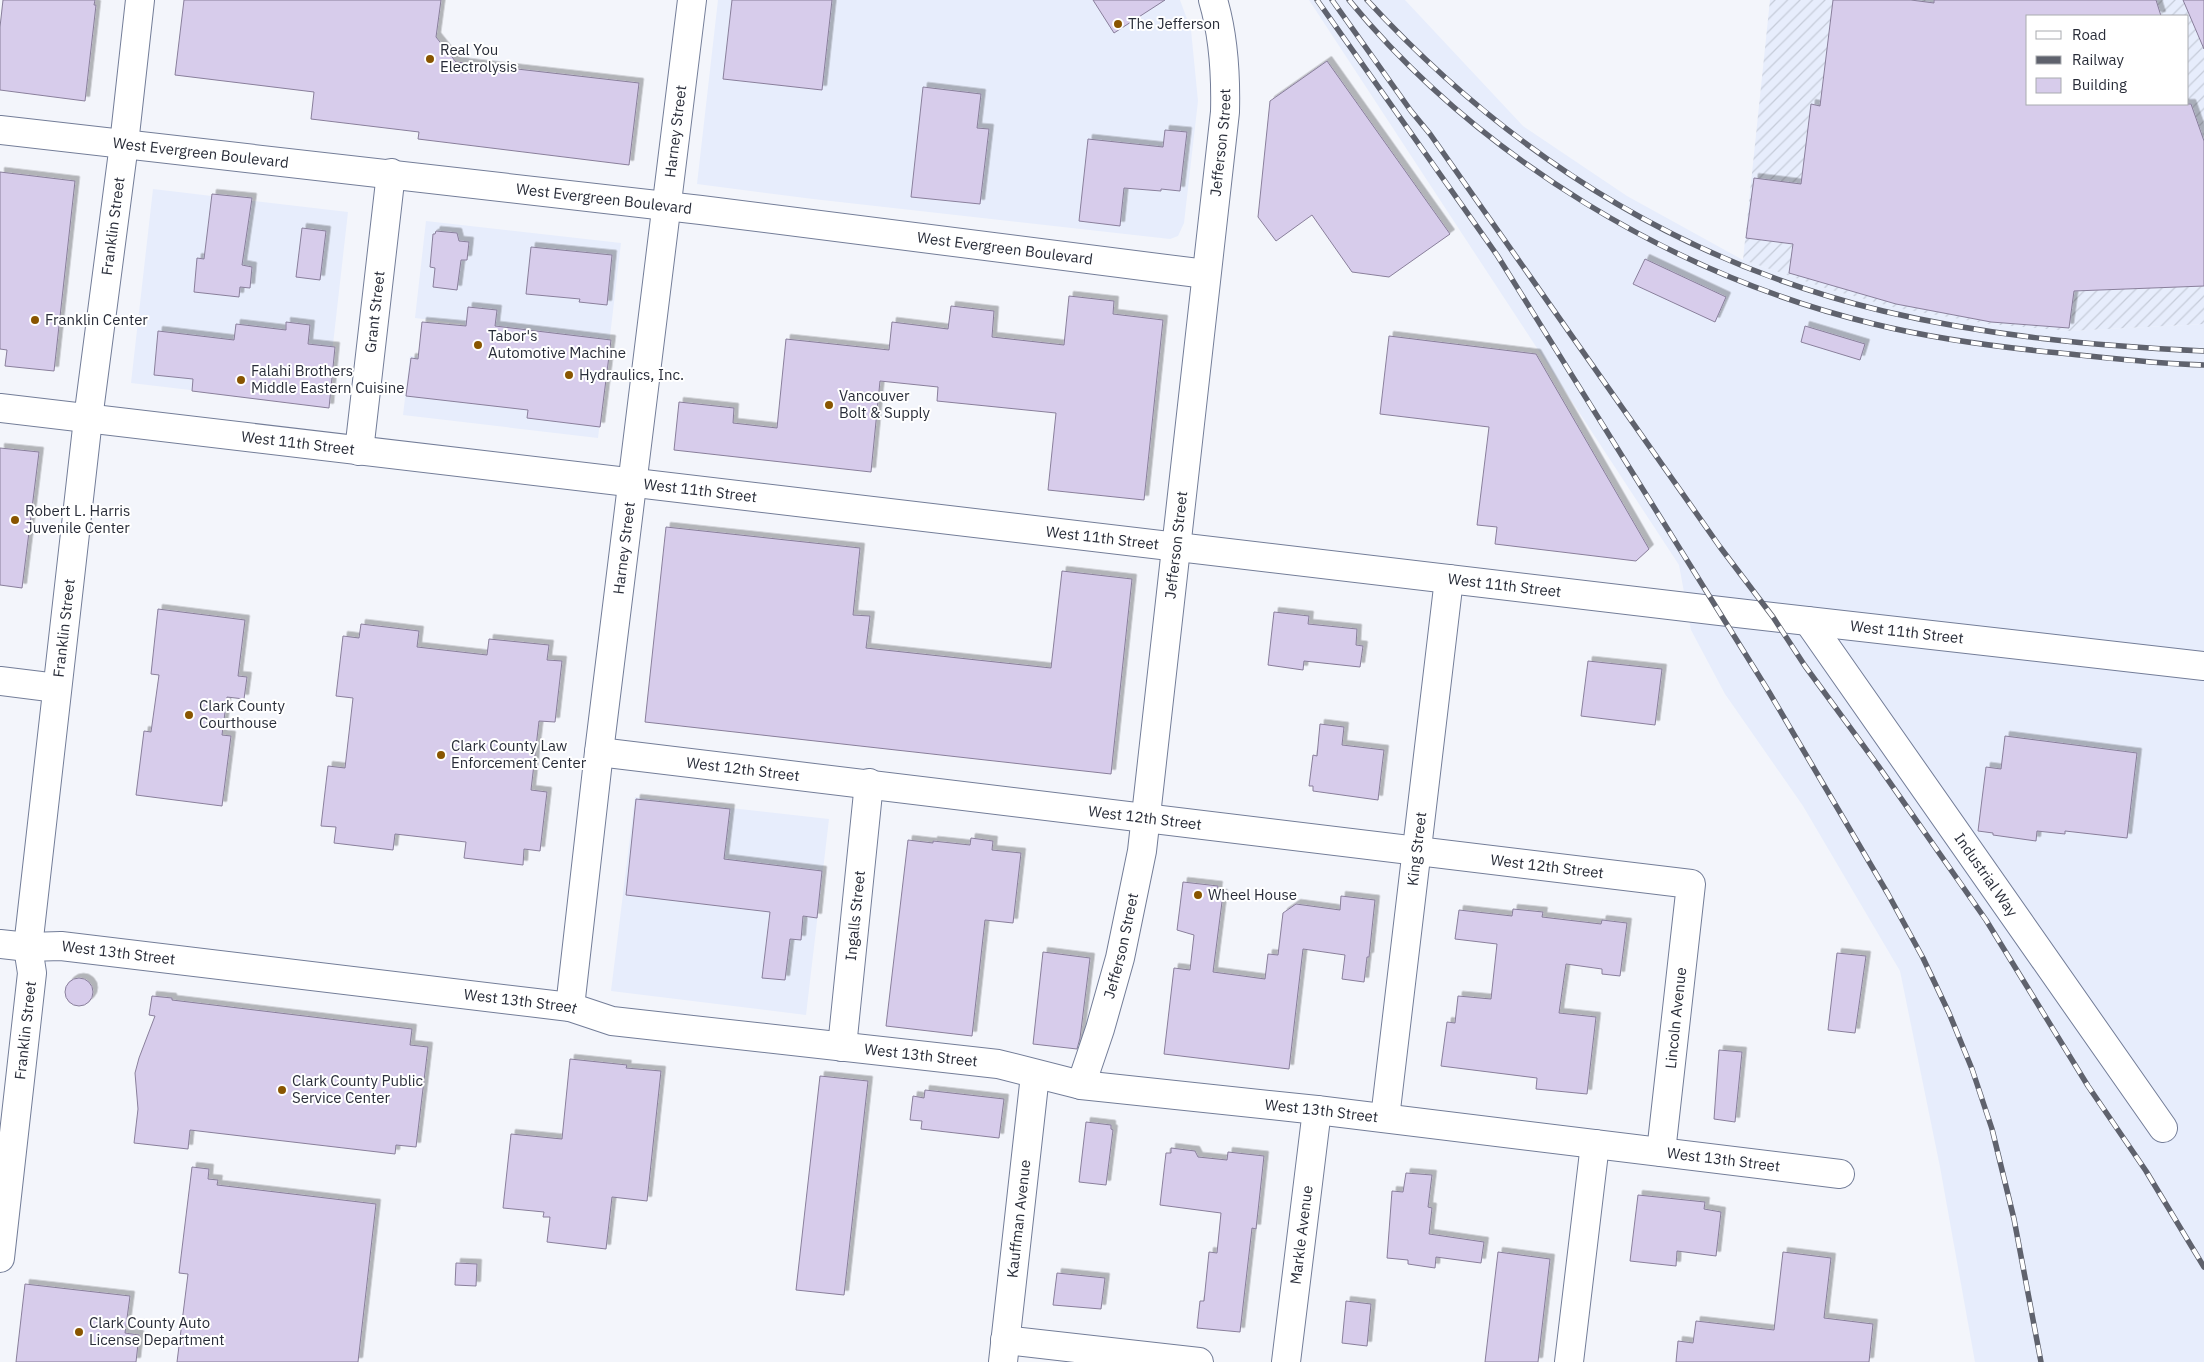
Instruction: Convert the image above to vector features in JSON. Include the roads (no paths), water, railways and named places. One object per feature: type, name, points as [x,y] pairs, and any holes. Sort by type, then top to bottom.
[{"type":"street","name":"Franklin Street","points":[[0,1258],[3,1214],[32,973],[28,947],[88,419],[124,144],[140,0]]},
{"type":"street","name":"Harney Street","points":[[570,1007],[599,752],[692,0]]},
{"type":"street","name":"Jefferson Street","points":[[1081,1085],[1100,1029],[1120,958],[1142,851],[1225,112],[1226,88],[1223,48],[1213,0]]},
{"type":"street","name":"West Evergreen Boulevard","points":[[0,130],[668,206],[1206,274]]},
{"type":"street","name":"Grant Street","points":[[359,451],[391,174]]},
{"type":"street","name":"West 11th Street","points":[[0,408],[2204,666]]},
{"type":"street","name":"King Street","points":[[1385,1118],[1449,579]]},
{"type":"street","name":"Industrial Way","points":[[1808,621],[2163,1128]]},
{"type":"street","points":[[0,681],[57,688]]},
{"type":"street","name":"West 12th Street","points":[[599,752],[869,783],[1691,884]]},
{"type":"street","name":"Ingalls Street","points":[[842,1046],[869,783]]},
{"type":"street","name":"Lincoln Avenue","points":[[1661,1152],[1691,884]]},
{"type":"street","name":"West 13th Street","points":[[0,944],[28,947],[61,946],[463,996],[570,1007],[612,1021],[998,1064],[1035,1075],[1081,1085],[1317,1110],[1840,1174]]},
{"type":"street","name":"Kauffman Avenue","points":[[1004,1351],[1035,1075]]},
{"type":"street","name":"Markle Avenue","points":[[1286,1362],[1317,1110]]},
{"type":"street","points":[[1569,1362],[1595,1144]]},
{"type":"street","points":[[1004,1351],[1199,1362]]},
{"type":"railway","points":[[1317,0],[1497,255],[1769,692],[1888,894],[1923,958],[1949,1013],[1972,1069],[1992,1129],[2014,1219],[2041,1362]]},
{"type":"railway","points":[[1332,0],[1411,111],[1430,134],[1720,547],[1773,617],[1805,666],[1879,767],[1986,920],[2088,1086],[2146,1171],[2204,1267]]},
{"type":"railway","points":[[1349,0],[1401,57],[1458,111],[1520,159],[1586,203],[1655,242],[1726,275],[1800,303],[1874,324],[1920,334],[2036,351],[2204,365]]},
{"type":"railway","points":[[1367,0],[1421,55],[1479,106],[1539,153],[1602,194],[1668,231],[1737,263],[1808,290],[1923,320],[2002,333],[2083,343],[2204,351]]},
{"type":"place","name":"The Jefferson","points":[[1118,24]]},
{"type":"place","name":"Real You Electrolysis","points":[[430,59]]},
{"type":"place","name":"Franklin Center","points":[[35,320]]},
{"type":"place","name":"Tabor's Automotive Machine","points":[[478,345]]},
{"type":"place","name":"Hydraulics, Inc.","points":[[569,375]]},
{"type":"place","name":"Falahi Brothers Middle Eastern Cuisine","points":[[241,380]]},
{"type":"place","name":"Vancouver Bolt & Supply","points":[[829,405]]},
{"type":"place","name":"Robert L. Harris Juvenile Center","points":[[15,520]]},
{"type":"place","name":"Clark County Courthouse","points":[[189,715]]},
{"type":"place","name":"Clark County Law Enforcement Center","points":[[441,755]]},
{"type":"place","name":"Wheel House","points":[[1198,895]]},
{"type":"place","name":"Clark County Public Service Center","points":[[282,1090]]},
{"type":"place","name":"Clark County Auto License Department","points":[[79,1332]]}]
